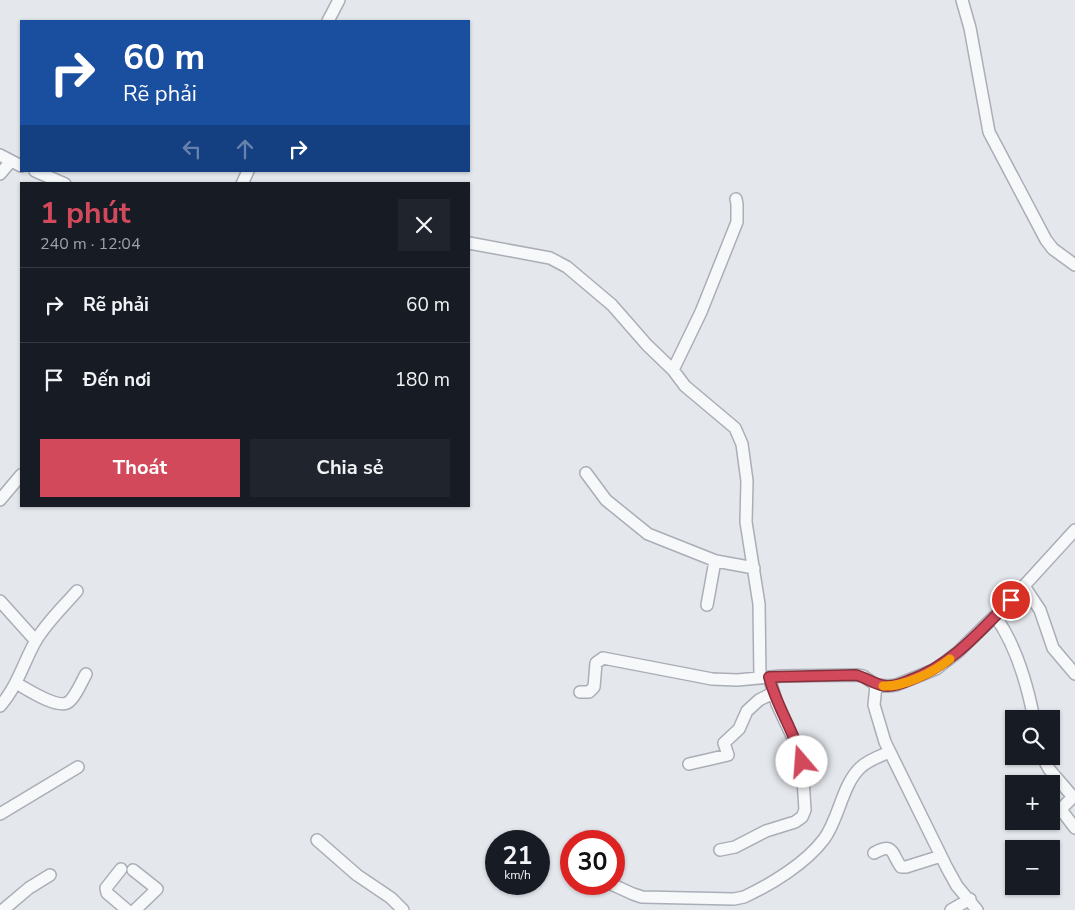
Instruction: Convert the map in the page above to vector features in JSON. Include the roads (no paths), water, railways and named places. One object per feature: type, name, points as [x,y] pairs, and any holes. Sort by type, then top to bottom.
[{"type":"street","points":[[329,20],[339,0]]},
{"type":"street","points":[[962,0],[970,28],[989,132],[1042,235],[1053,249],[1075,265]]},
{"type":"street","points":[[0,155],[16,163],[0,174]]},
{"type":"street","points":[[37,172],[60,182]]},
{"type":"street","points":[[672,370],[701,312],[738,222],[738,204],[736,199]]},
{"type":"street","points":[[470,243],[559,261],[612,305],[685,386],[726,419],[739,435],[747,481],[746,522],[759,604],[765,678],[800,751],[805,810],[802,817],[795,822],[766,832],[735,847],[720,850]]},
{"type":"street","points":[[586,472],[606,500],[648,534],[715,561],[754,568]]},
{"type":"street","points":[[0,500],[20,476]]},
{"type":"street","points":[[580,692],[589,692],[594,687],[596,663],[604,658],[712,679],[738,680],[856,675],[863,676],[876,684],[896,686],[936,669],[958,652],[1024,586],[1075,530]]},
{"type":"street","points":[[707,605],[715,561]]},
{"type":"street","points":[[1024,586],[1040,610],[1053,648],[1075,674]]},
{"type":"street","points":[[0,706],[12,691],[36,641],[44,629],[77,591]]},
{"type":"street","points":[[0,601],[36,641]]},
{"type":"street","points":[[995,616],[1009,637],[1028,689],[1032,710]]},
{"type":"street","points":[[16,683],[51,701],[60,704],[68,703],[86,674]]},
{"type":"street","points":[[876,684],[874,704],[890,752],[957,886],[978,910]]},
{"type":"street","points":[[689,764],[728,755],[724,743],[739,729],[747,711],[759,700],[773,693]]},
{"type":"street","points":[[625,890],[642,897],[734,899],[744,897],[810,855],[825,838],[854,774],[866,763],[890,752]]},
{"type":"street","points":[[1047,765],[1074,797],[1062,811],[1075,828]]},
{"type":"street","points":[[0,814],[78,768]]},
{"type":"street","points":[[317,840],[358,875],[391,898],[403,910]]},
{"type":"street","points":[[874,853],[888,848],[892,850],[901,866],[906,868],[941,856]]},
{"type":"street","points":[[121,869],[106,888],[107,893],[126,910]]},
{"type":"street","points":[[134,870],[157,889],[135,910]]},
{"type":"street","points":[[3,910],[28,888],[50,875]]},
{"type":"street","points":[[951,910],[970,899]]}]
